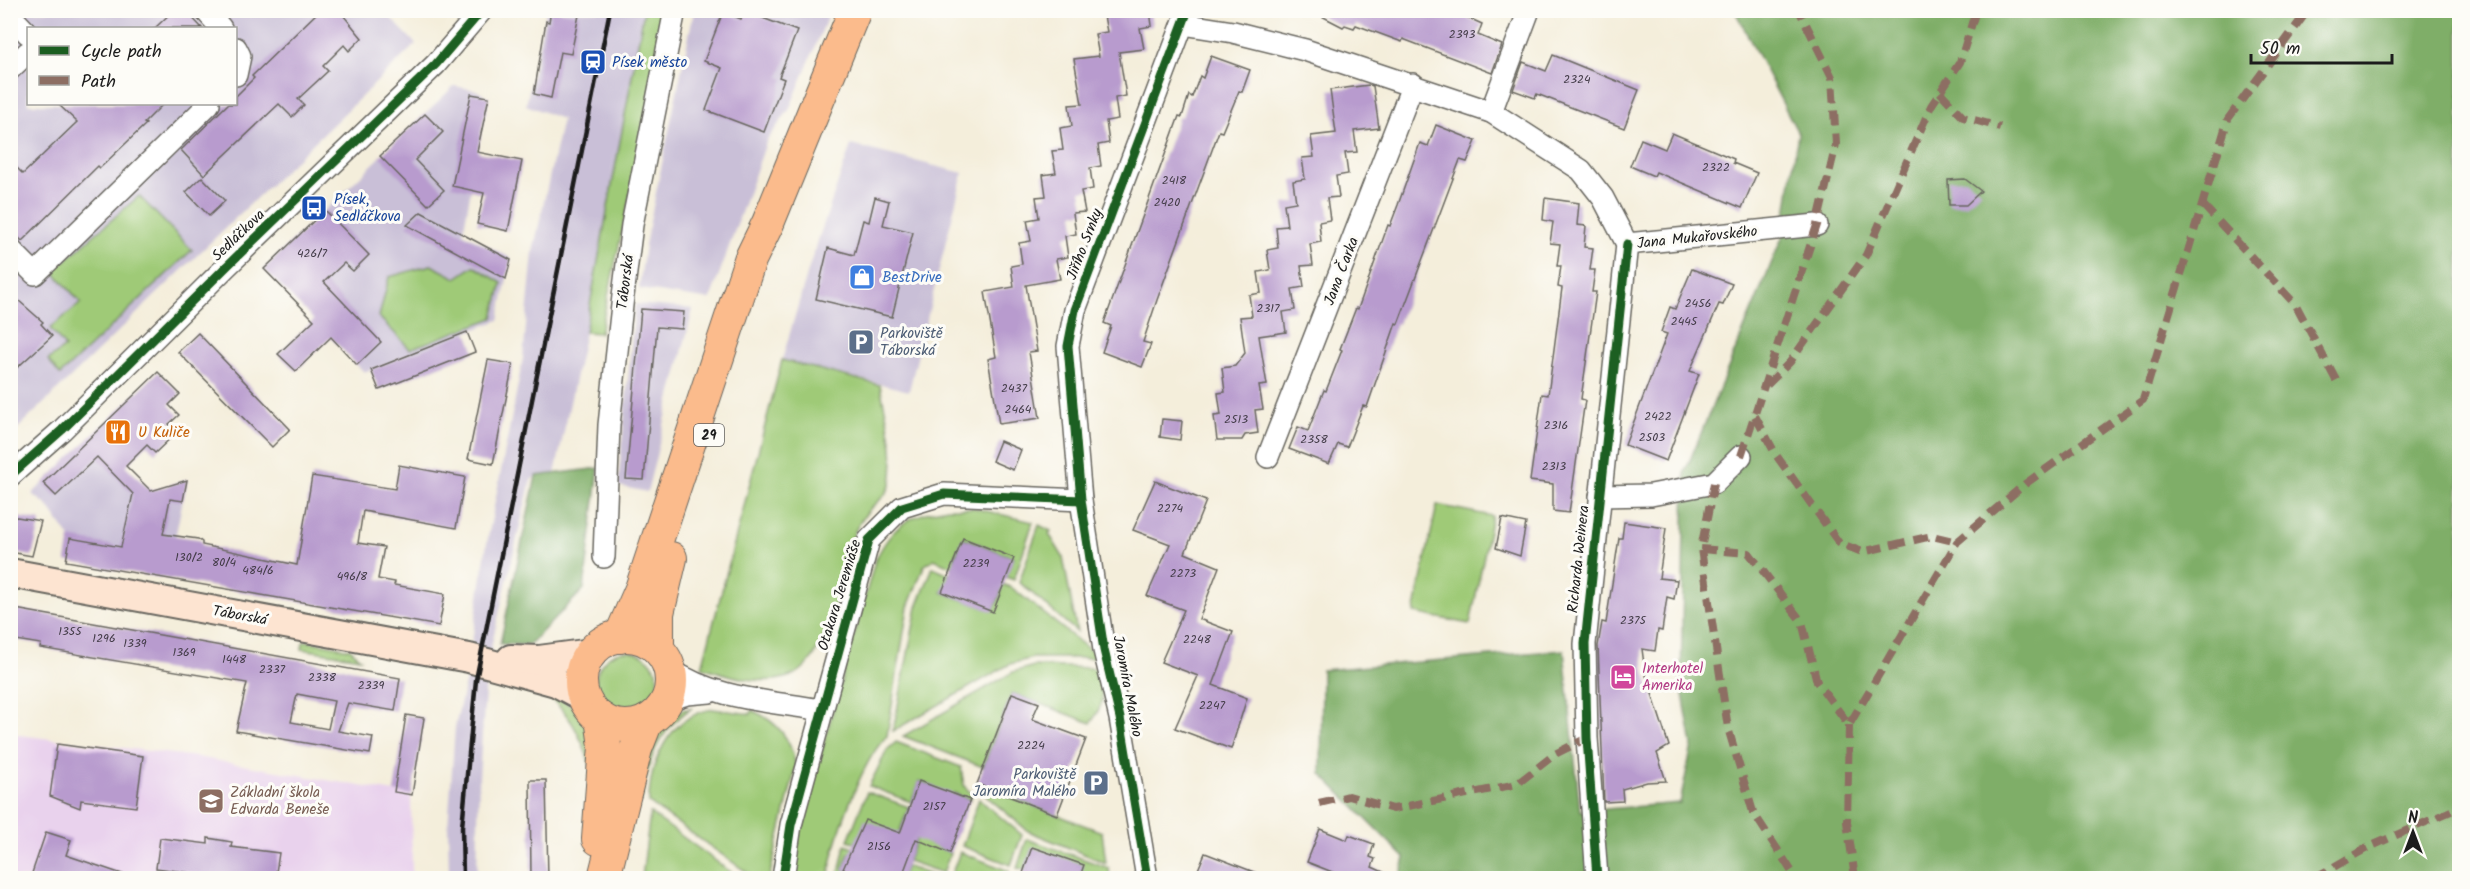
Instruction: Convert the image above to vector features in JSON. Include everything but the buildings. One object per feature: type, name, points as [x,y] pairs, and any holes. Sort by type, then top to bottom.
[{"type":"main road","name":"29","points":[[621,637],[641,589],[750,260],[768,224],[855,10]]},
{"type":"main road","name":"29","points":[[604,879],[636,749],[672,684],[664,658],[658,613],[666,575],[763,258],[768,224]]},
{"type":"main road","name":"Táborská","points":[[10,573],[469,658],[556,682],[592,707]]},
{"type":"main road","points":[[594,879],[605,746],[583,671],[592,653],[604,643],[621,637],[637,637],[664,658]]},
{"type":"main road","name":"Táborská","points":[[469,658],[539,660],[592,653]]},
{"type":"main road","points":[[592,707],[616,724],[632,726],[657,711]]},
{"type":"street","points":[[205,10],[220,27]]},
{"type":"street","name":"Sedláčkova","points":[[13,469],[62,430],[227,266],[436,64],[482,10]]},
{"type":"street","name":"Táborská","points":[[604,557],[609,425],[632,225],[675,10]]},
{"type":"street","points":[[1491,112],[1529,10]]},
{"type":"street","points":[[10,15],[27,33]]},
{"type":"street","name":"Jana Mukařovského","points":[[1186,17],[1233,32],[1305,50],[1413,84],[1491,112],[1581,170],[1603,198],[1627,244],[1817,225]]},
{"type":"street","name":"Jiřího Srnky","points":[[1081,500],[1068,346],[1075,310],[1186,17]]},
{"type":"street","points":[[237,50],[240,56],[237,70]]},
{"type":"street","points":[[10,69],[27,53]]},
{"type":"street","name":"Jana Čarka","points":[[1268,457],[1413,84]]},
{"type":"street","points":[[10,249],[35,274],[208,105]]},
{"type":"street","name":"Richarda Weinera","points":[[1597,879],[1585,662],[1627,244]]},
{"type":"street","name":"Richarda Weinera","points":[[1600,496],[1651,495],[1714,483],[1741,456]]},
{"type":"street","name":"Otakara Jeremiáše","points":[[783,879],[791,825],[869,540],[902,507],[944,494],[1081,500]]},
{"type":"street","name":"Jaromíra Malého","points":[[1081,500],[1104,650],[1130,772],[1147,879]]},
{"type":"street","points":[[664,658],[689,682],[716,691],[821,710]]},
{"type":"street","points":[[657,711],[687,694],[716,691]]},
{"type":"shaded area","points":[[11,11],[384,11],[416,44],[11,435]]},
{"type":"shaded area","points":[[546,11],[644,11],[585,332],[555,474],[536,476],[531,480],[492,643],[486,678],[479,778],[477,878],[449,878],[448,827],[455,727],[467,675],[487,543],[523,358],[533,252],[562,119],[526,105]]},
{"type":"shaded area","points":[[694,11],[830,11],[789,110],[767,140],[710,300],[639,289],[645,245]]},
{"type":"shaded area","points":[[454,86],[476,90],[488,97],[463,233],[511,258],[499,320],[364,372],[264,269]]},
{"type":"shaded area","points":[[851,145],[963,173],[909,391],[782,360],[811,261]]},
{"type":"shaded area","points":[[635,304],[693,309],[647,492],[618,486]]},
{"type":"shaded area","points":[[95,434],[150,492],[187,479],[167,578],[66,561],[70,538],[47,505],[32,494]]},
{"type":"shaded area","name":"Základní škola Edvarda Beneše","points":[[11,734],[197,757],[411,795],[412,878],[11,878]]},
{"type":"green space","points":[[644,11],[670,11],[600,333],[585,332]]},
{"type":"green space","points":[[1735,11],[2459,11],[2459,878],[1400,878],[1405,858],[1321,774],[1322,670],[1564,650],[1580,811],[1680,803],[1692,745],[1681,683],[1685,472],[1783,235],[1798,133]]},
{"type":"green space","points":[[139,196],[192,250],[60,375],[48,360],[65,347],[50,328],[81,303],[53,271]]},
{"type":"green space","points":[[431,265],[456,278],[474,266],[502,283],[493,318],[410,349],[379,317],[389,277]]},
{"type":"green space","points":[[782,360],[880,385],[893,458],[891,483],[887,492],[860,522],[854,534],[831,617],[815,654],[804,668],[791,676],[769,680],[746,679],[702,667]]},
{"type":"green space","points":[[599,468],[584,589],[529,645],[500,644],[536,476]]},
{"type":"green space","points":[[1437,505],[1492,516],[1470,624],[1414,613]]},
{"type":"green space","points":[[948,508],[974,508],[1033,522],[1014,580],[1003,576],[1014,558],[964,538],[955,557],[955,568],[934,559],[924,566],[908,607],[887,736],[877,748],[858,782],[842,824],[829,878],[793,878],[797,839],[875,561],[888,538],[904,523],[923,514]]},
{"type":"green space","points":[[1039,525],[1051,531],[1049,534],[1063,557],[1077,632],[1019,582]]},
{"type":"green space","points":[[933,567],[952,575],[942,592],[993,611],[1001,593],[1000,583],[1012,588],[1096,655],[1093,658],[1033,658],[1010,664],[893,731],[917,607]]},
{"type":"green space","points":[[303,642],[350,649],[360,658],[302,649]]},
{"type":"green space","points":[[627,651],[639,653],[649,660],[656,670],[658,682],[656,694],[649,704],[639,711],[627,713],[615,711],[605,704],[598,694],[596,682],[598,670],[605,660],[615,653]]},
{"type":"green space","points":[[1034,666],[1093,668],[1097,672],[1102,704],[1091,723],[1012,693],[983,767],[903,736],[1013,672]]},
{"type":"green space","points":[[537,688],[573,706],[590,729],[591,768],[583,744],[572,723],[557,704]]},
{"type":"green space","points":[[692,708],[670,727],[656,749],[647,774],[641,802],[630,800],[651,735],[681,710]]},
{"type":"green space","points":[[713,709],[751,714],[752,710],[761,715],[782,732],[793,756],[796,766],[769,878],[755,878],[649,803],[650,787],[658,757],[673,731],[698,713]]},
{"type":"green space","points":[[896,742],[961,767],[964,786],[972,794],[970,800],[954,793],[953,796],[920,781],[911,802],[869,786],[887,750]]},
{"type":"green space","points":[[977,784],[1102,832],[1106,863],[1028,831],[978,789]]},
{"type":"green space","points":[[867,792],[909,807],[898,835],[856,843],[848,840]]},
{"type":"green space","points":[[979,799],[1022,835],[1011,865],[962,846]]},
{"type":"green space","points":[[650,813],[739,878],[642,878]]},
{"type":"green space","points":[[917,837],[950,853],[943,873],[908,861]]},
{"type":"green space","points":[[1027,839],[1109,868],[1110,878],[1079,878],[1083,865],[1073,862],[1055,863],[1033,869],[1017,868]]},
{"type":"green space","points":[[845,845],[854,848],[852,854],[849,853],[843,869],[867,878],[838,878]]},
{"type":"green space","points":[[960,852],[1009,871],[1006,878],[950,878]]},
{"type":"green space","points":[[906,866],[939,878],[901,878]]},
{"type":"railway","points":[[463,878],[462,827],[476,680],[610,10]]},
{"type":"marked path","points":[[1741,456],[1817,225],[1836,144],[1832,77],[1799,10]]},
{"type":"marked path","points":[[1767,385],[1790,362],[1866,255],[1931,106],[1960,62],[1976,10]]},
{"type":"marked path","points":[[1701,549],[1749,553],[1802,622],[1817,682],[1849,725],[1957,542],[2025,484],[2143,400],[2228,119],[2308,10]]},
{"type":"marked path","points":[[1940,92],[1963,117],[2000,127]]},
{"type":"marked path","points":[[2203,205],[2296,305],[2338,384]]},
{"type":"marked path","points":[[1755,416],[1776,455],[1839,543],[1862,552],[1932,536],[1957,542]]},
{"type":"marked path","points":[[1714,483],[1701,549],[1728,728],[1753,812],[1796,878]]},
{"type":"marked path","points":[[1849,725],[1847,822],[1855,878]]},
{"type":"marked path","points":[[1319,803],[1349,796],[1393,809],[1517,784],[1555,754],[1587,738]]},
{"type":"marked path","points":[[2314,878],[2367,848],[2460,807]]},
{"type":"cycle path","points":[[10,476],[62,430],[227,266],[436,64],[482,10]]},
{"type":"cycle path","points":[[1147,878],[1120,718],[1104,650],[1081,500],[1068,346],[1075,310],[1188,10]]},
{"type":"cycle path","points":[[1597,878],[1587,738],[1585,644],[1627,244]]},
{"type":"cycle path","points":[[783,878],[791,825],[869,540],[902,507],[944,494],[1081,500]]},
{"type":"place","name":"Písek město","points":[[593,62]]},
{"type":"place","name":"Písek, Sedláčkova","points":[[314,208]]},
{"type":"place","name":"BestDrive","points":[[862,277]]},
{"type":"place","name":"Parkoviště Táborská","points":[[861,342]]},
{"type":"place","name":"U Kuliče","points":[[118,432]]},
{"type":"place","name":"Interhotel Amerika","points":[[1623,677]]},
{"type":"place","name":"Parkoviště Jaromíra Malého","points":[[1096,783]]},
{"type":"place","name":"Základní škola Edvarda Beneše","points":[[211,801]]}]
